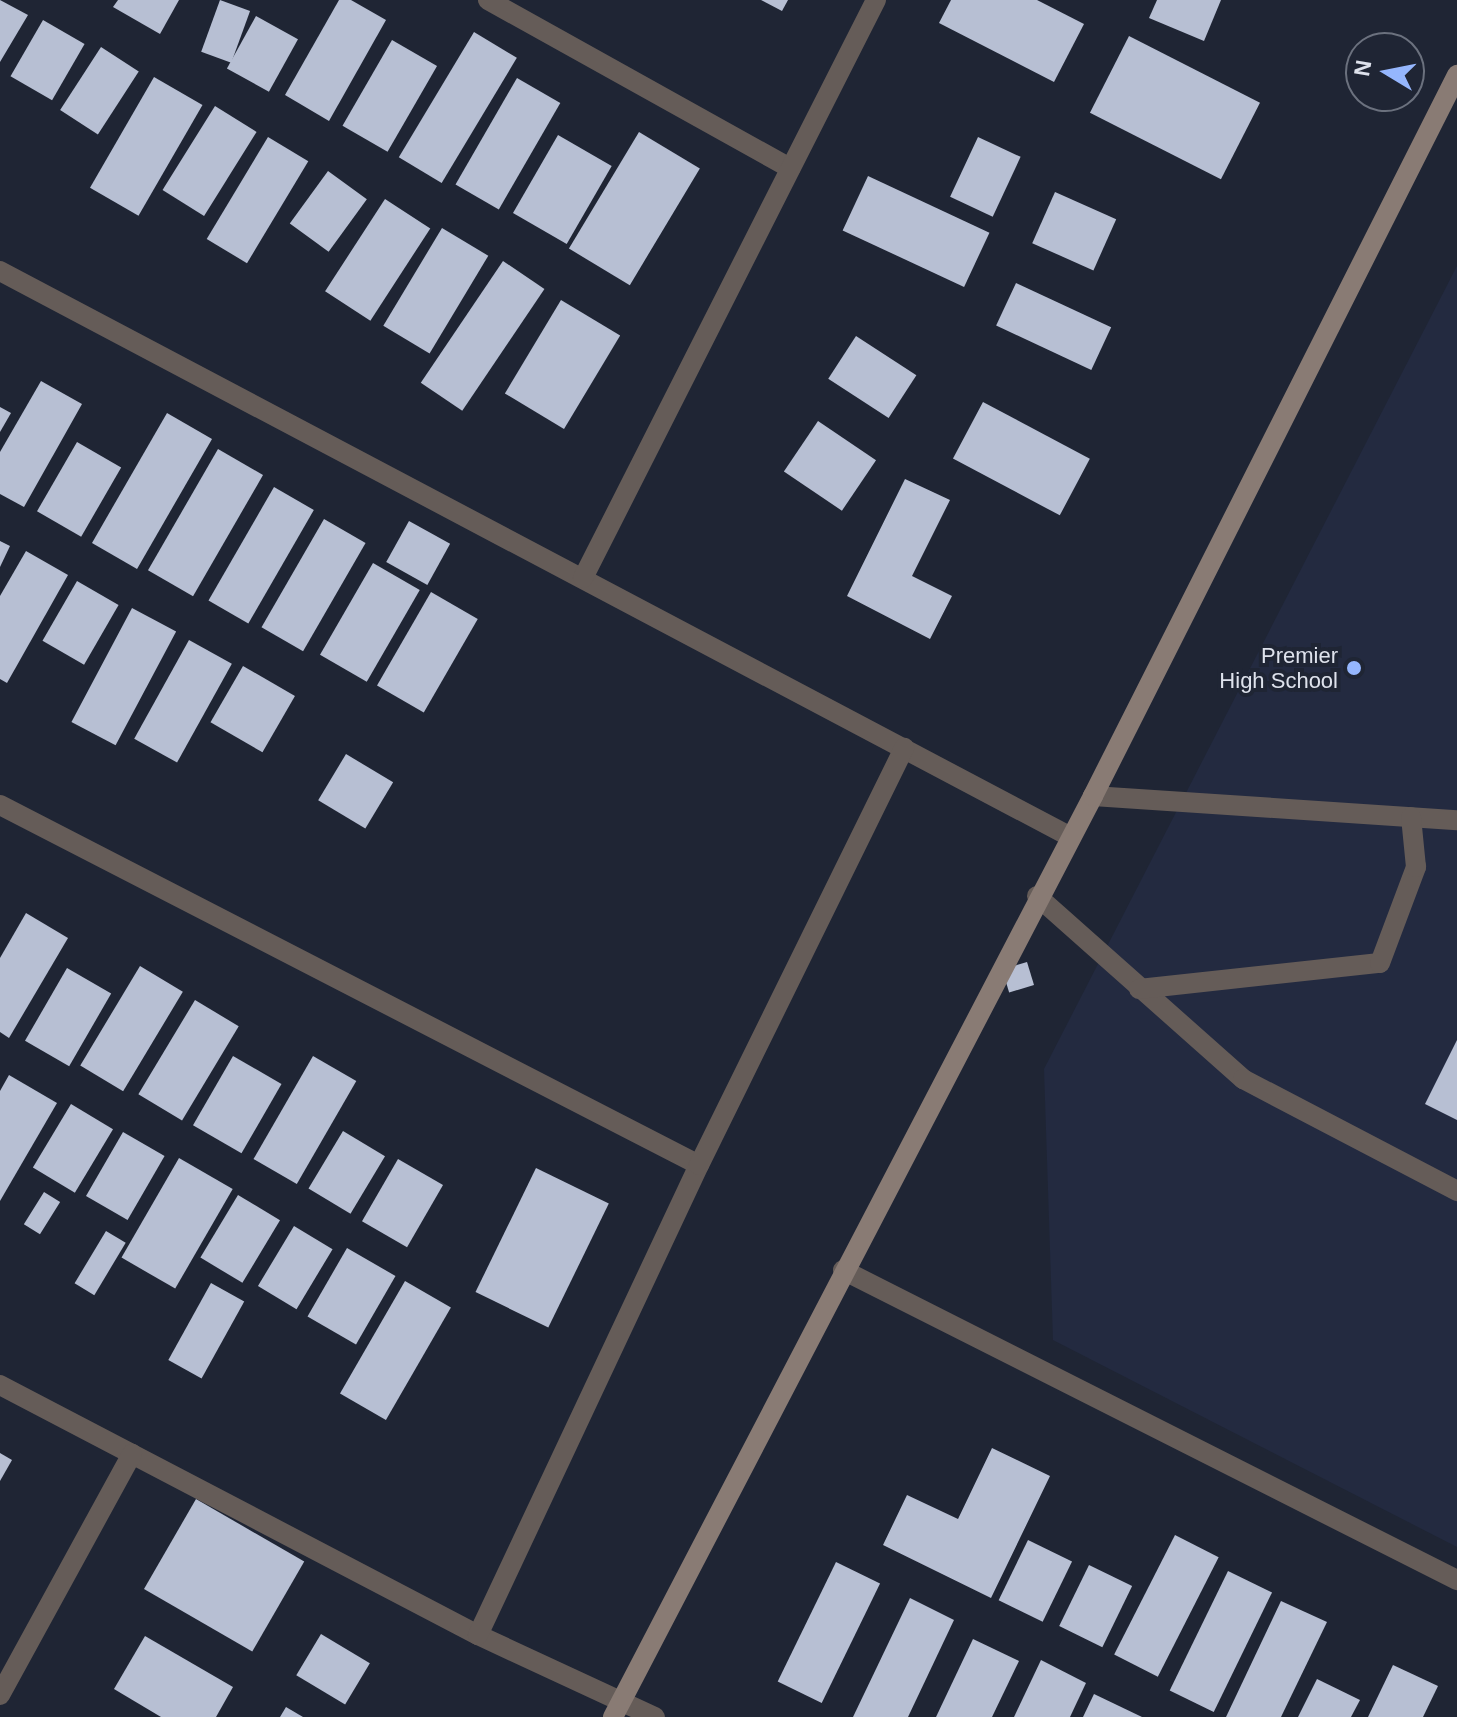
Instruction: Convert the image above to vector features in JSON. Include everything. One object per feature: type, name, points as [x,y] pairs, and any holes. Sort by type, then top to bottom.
[{"type":"street","points":[[488,0],[790,168]]},
{"type":"street","points":[[583,578],[876,0]]},
{"type":"street","points":[[616,1711],[1037,896],[1093,796],[1457,75]]},
{"type":"street","points":[[0,271],[1071,837]]},
{"type":"street","points":[[478,1635],[699,1165],[904,748]]},
{"type":"street","points":[[1093,796],[1457,820]]},
{"type":"street","points":[[0,805],[699,1165]]},
{"type":"street","points":[[1139,989],[1380,963],[1416,867],[1411,817]]},
{"type":"street","points":[[1037,896],[1243,1079],[1457,1191]]},
{"type":"street","points":[[843,1270],[1457,1580]]},
{"type":"street","points":[[0,1385],[478,1635],[616,1711],[655,1717]]},
{"type":"street","points":[[0,1695],[132,1454]]},
{"type":"shaded area","name":"Premier High School","points":[[1457,266],[1457,1547],[1053,1340],[1044,1069]]},
{"type":"building","points":[[0,0],[28,15],[0,62]]},
{"type":"building","points":[[118,0],[179,0],[160,34],[113,7]]},
{"type":"building","points":[[220,0],[250,11],[231,63],[201,52]]},
{"type":"building","points":[[339,0],[351,0],[386,20],[329,121],[285,95]]},
{"type":"building","points":[[761,0],[788,0],[782,11]]},
{"type":"building","points":[[951,0],[1037,0],[1084,24],[1054,82],[939,23]]},
{"type":"building","points":[[1157,0],[1221,0],[1204,41],[1149,18]]},
{"type":"building","points":[[256,16],[298,39],[269,92],[227,68]]},
{"type":"building","points":[[43,20],[85,44],[52,100],[11,76]]},
{"type":"building","points":[[474,32],[517,58],[442,183],[399,157]]},
{"type":"building","points":[[1129,36],[1260,103],[1221,179],[1090,113]]},
{"type":"building","points":[[392,40],[437,66],[388,152],[342,126]]},
{"type":"building","points":[[101,47],[139,72],[98,134],[60,110]]},
{"type":"building","points":[[154,77],[202,105],[138,216],[90,188]]},
{"type":"building","points":[[517,78],[560,103],[499,210],[456,185]]},
{"type":"building","points":[[215,106],[257,132],[204,216],[163,190]]},
{"type":"building","points":[[639,132],[700,169],[630,285],[569,249]]},
{"type":"building","points":[[558,135],[612,166],[567,244],[513,213]]},
{"type":"building","points":[[268,137],[308,161],[247,263],[207,239]]},
{"type":"building","points":[[978,137],[1021,157],[993,217],[950,197]]},
{"type":"building","points":[[328,171],[367,199],[329,252],[290,224]]},
{"type":"building","points":[[868,176],[989,233],[964,287],[843,230]]},
{"type":"building","points":[[1055,192],[1116,219],[1093,270],[1032,243]]},
{"type":"building","points":[[385,199],[430,228],[370,321],[325,291]]},
{"type":"building","points":[[442,228],[488,256],[430,354],[383,326]]},
{"type":"building","points":[[503,261],[544,289],[462,411],[421,383]]},
{"type":"building","points":[[1016,283],[1111,327],[1091,370],[996,326]]},
{"type":"building","points":[[561,300],[620,336],[564,429],[505,393]]},
{"type":"building","points":[[856,336],[916,375],[889,418],[828,379]]},
{"type":"building","points":[[41,381],[82,404],[24,507],[0,494],[0,452]]},
{"type":"building","points":[[983,402],[1090,459],[1060,515],[953,459]]},
{"type":"building","points":[[0,407],[11,413],[0,432]]},
{"type":"building","points":[[167,413],[212,439],[137,569],[92,543]]},
{"type":"building","points":[[818,421],[876,460],[842,511],[784,472]]},
{"type":"building","points":[[77,442],[121,468],[81,537],[37,511]]},
{"type":"building","points":[[218,449],[263,475],[193,596],[148,570]]},
{"type":"building","points":[[905,479],[950,500],[912,576],[952,596],[930,639],[847,596]]},
{"type":"building","points":[[274,487],[314,510],[248,623],[209,600]]},
{"type":"building","points":[[324,519],[366,543],[303,651],[262,627]]},
{"type":"building","points":[[409,521],[450,544],[427,585],[386,562]]},
{"type":"building","points":[[0,541],[10,546],[0,567]]},
{"type":"building","points":[[26,551],[68,575],[7,683],[0,679],[0,596]]},
{"type":"building","points":[[373,563],[420,590],[367,682],[320,655]]},
{"type":"building","points":[[77,581],[119,605],[84,665],[42,641]]},
{"type":"building","points":[[431,592],[478,619],[424,713],[377,686]]},
{"type":"building","points":[[132,608],[176,631],[116,745],[71,722]]},
{"type":"building","points":[[189,640],[232,664],[177,763],[134,739]]},
{"type":"building","points":[[243,666],[295,696],[262,752],[210,722]]},
{"type":"building","points":[[346,754],[393,782],[365,829],[318,800]]},
{"type":"building","points":[[26,913],[68,938],[9,1038],[0,1032],[0,958]]},
{"type":"building","points":[[1027,962],[1034,985],[1009,993],[1002,970]]},
{"type":"building","points":[[140,966],[183,992],[123,1091],[80,1065]]},
{"type":"building","points":[[67,968],[111,994],[69,1066],[25,1041]]},
{"type":"building","points":[[195,1000],[239,1026],[182,1121],[138,1094]]},
{"type":"building","points":[[1457,1040],[1457,1120],[1425,1104]]},
{"type":"building","points":[[233,1056],[281,1084],[241,1153],[193,1125]]},
{"type":"building","points":[[313,1056],[356,1081],[297,1184],[254,1159]]},
{"type":"building","points":[[9,1075],[57,1103],[0,1201],[0,1091]]},
{"type":"building","points":[[71,1104],[113,1129],[75,1193],[33,1167]]},
{"type":"building","points":[[343,1131],[385,1156],[350,1214],[308,1188]]},
{"type":"building","points":[[123,1132],[165,1156],[128,1220],[86,1196]]},
{"type":"building","points":[[179,1158],[233,1189],[175,1289],[122,1258]]},
{"type":"building","points":[[398,1159],[443,1185],[407,1247],[362,1221]]},
{"type":"building","points":[[536,1168],[609,1204],[548,1328],[476,1292]]},
{"type":"building","points":[[44,1192],[60,1202],[40,1234],[24,1224]]},
{"type":"building","points":[[238,1195],[280,1220],[242,1283],[200,1258]]},
{"type":"building","points":[[294,1226],[333,1249],[297,1309],[258,1286]]},
{"type":"building","points":[[106,1231],[126,1243],[94,1295],[75,1283]]},
{"type":"building","points":[[347,1248],[395,1276],[356,1344],[308,1316]]},
{"type":"building","points":[[405,1281],[451,1308],[386,1420],[340,1394]]},
{"type":"building","points":[[211,1283],[244,1301],[202,1378],[168,1360]]},
{"type":"building","points":[[992,1448],[1050,1476],[991,1598],[883,1545],[907,1495],[958,1519]]},
{"type":"building","points":[[0,1453],[12,1460],[0,1481]]},
{"type":"building","points":[[196,1499],[304,1562],[252,1652],[144,1589]]},
{"type":"building","points":[[1175,1535],[1219,1557],[1158,1677],[1114,1654]]},
{"type":"building","points":[[1028,1540],[1072,1561],[1043,1622],[999,1600]]},
{"type":"building","points":[[836,1562],[880,1583],[822,1703],[778,1682]]},
{"type":"building","points":[[1089,1565],[1132,1586],[1102,1647],[1059,1626]]},
{"type":"building","points":[[1228,1571],[1272,1592],[1214,1712],[1170,1691]]},
{"type":"building","points":[[910,1598],[954,1620],[908,1717],[853,1717]]},
{"type":"building","points":[[1281,1601],[1327,1622],[1281,1717],[1226,1717]]},
{"type":"building","points":[[321,1634],[370,1663],[345,1705],[296,1675]]},
{"type":"building","points":[[145,1636],[233,1687],[216,1717],[161,1717],[114,1689]]},
{"type":"building","points":[[973,1639],[1019,1661],[992,1717],[936,1717]]},
{"type":"building","points":[[1041,1660],[1086,1683],[1070,1717],[1014,1717]]},
{"type":"building","points":[[1393,1665],[1438,1686],[1423,1717],[1368,1717]]},
{"type":"building","points":[[1317,1679],[1360,1700],[1351,1717],[1298,1717]]},
{"type":"building","points":[[1094,1694],[1142,1717],[1083,1717]]},
{"type":"building","points":[[286,1707],[303,1717],[280,1717]]},
{"type":"place","name":"Premier High School","points":[[1354,668]]}]
